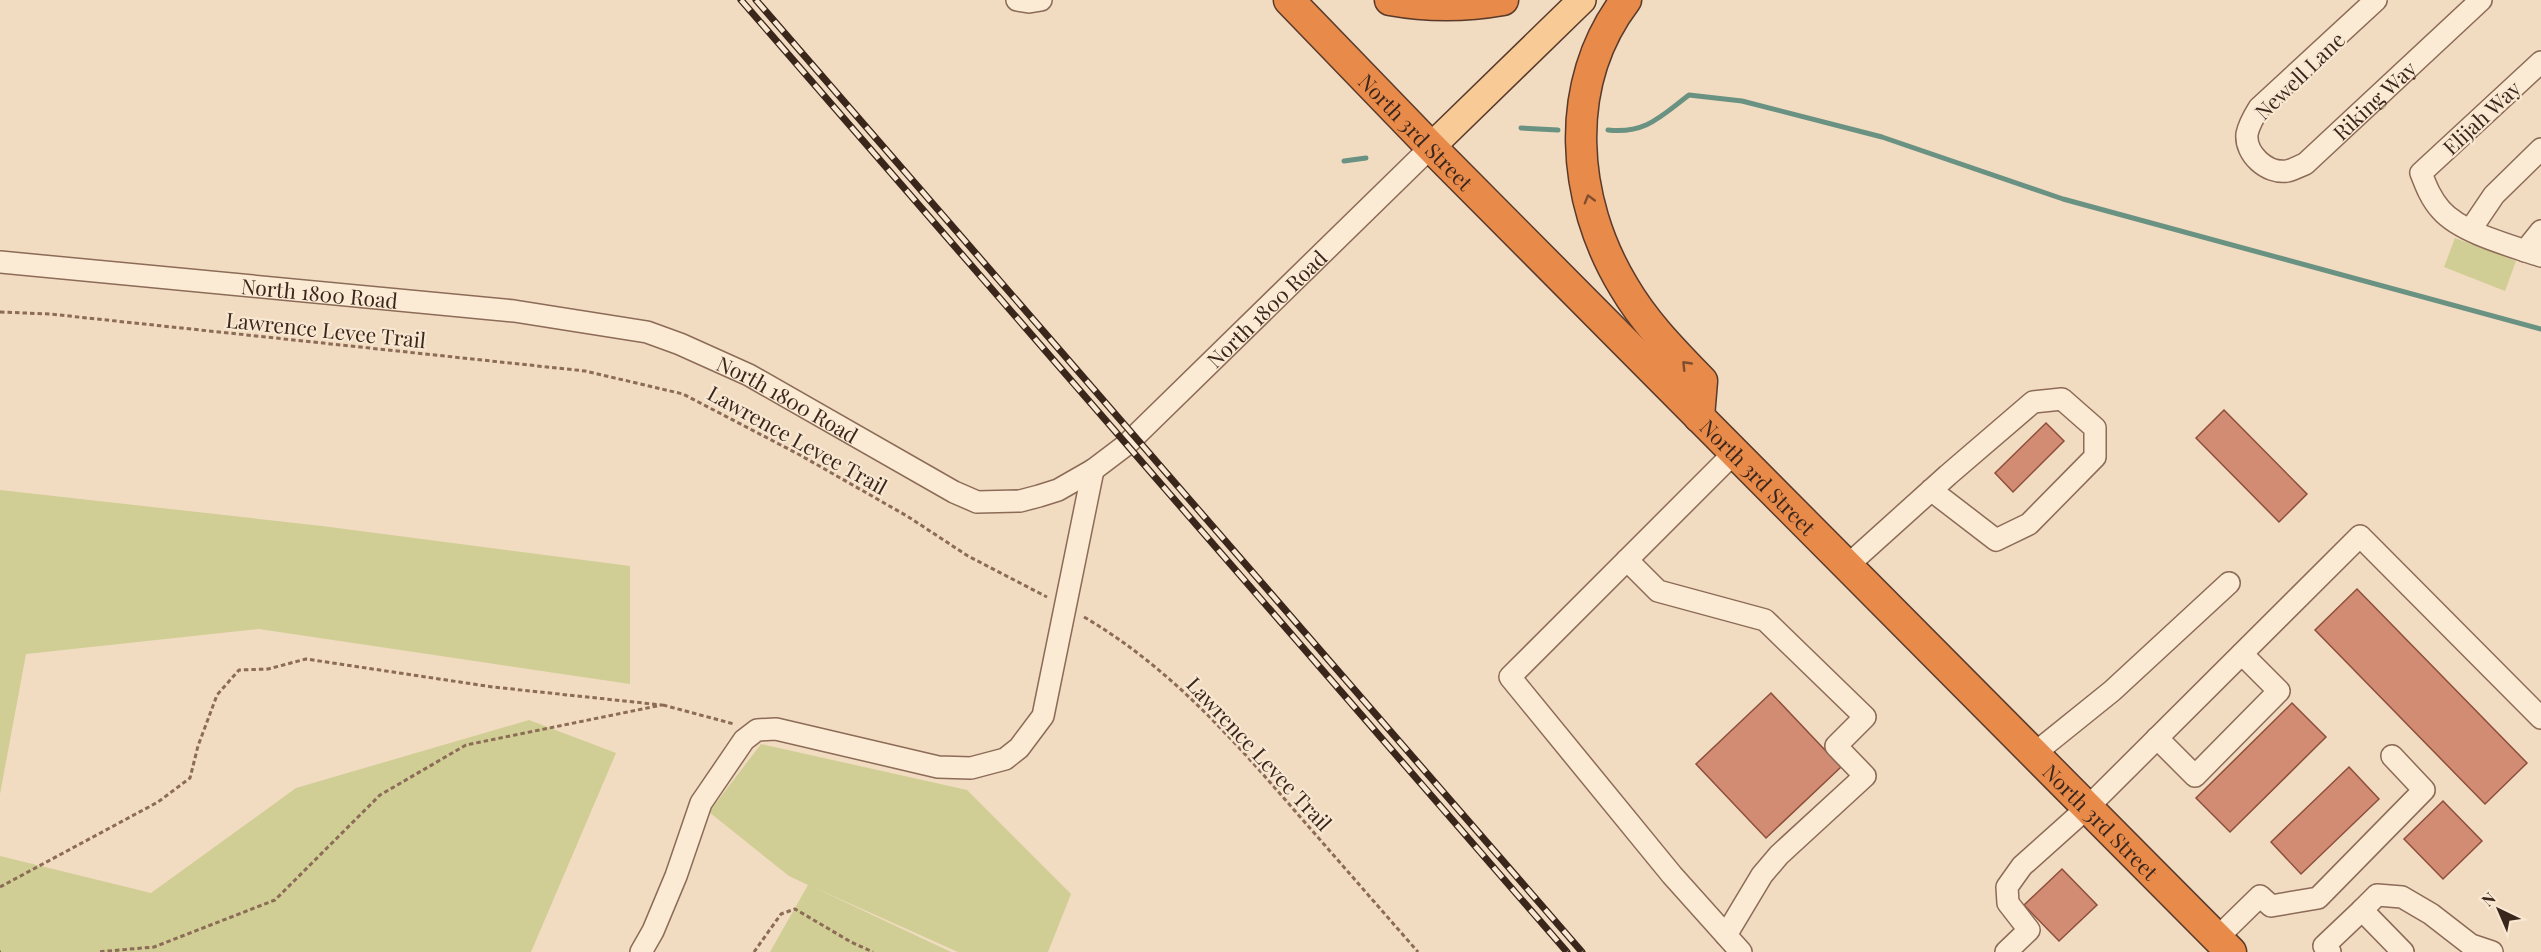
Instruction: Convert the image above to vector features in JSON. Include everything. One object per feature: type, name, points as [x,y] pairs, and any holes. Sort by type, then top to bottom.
[{"type":"highway","name":"North 3rd Street","points":[[1289,0],[1431,147],[2224,945]]},
{"type":"highway","points":[[1390,0],[1426,6],[1478,4],[1503,0]]},
{"type":"highway","points":[[1626,0],[1614,16],[1598,46],[1589,75],[1580,128],[1580,159],[1587,194],[1604,248],[1624,287],[1658,335],[1702,381],[1700,417]]},
{"type":"main road","points":[[1431,147],[1582,0]]},
{"type":"street","points":[[1017,0],[1029,2],[1041,0]]},
{"type":"street","name":"Newell Lane","points":[[2257,159],[2248,147],[2247,136],[2250,122],[2259,108],[2376,0]]},
{"type":"street","name":"Riking Way","points":[[2257,159],[2268,169],[2286,171],[2305,164],[2481,0]]},
{"type":"street","name":"Elijah Way","points":[[2471,229],[2459,224],[2441,211],[2428,192],[2421,173],[2541,62]]},
{"type":"street","name":"North 1800 Road","points":[[0,262],[514,311],[647,332],[749,375],[954,492],[977,502],[1020,501],[1058,490],[1093,470],[1134,437],[1431,147]]},
{"type":"street","points":[[2541,149],[2494,195],[2471,229],[2533,254],[2541,231]]},
{"type":"street","points":[[1847,566],[1931,490],[2033,402],[2062,399],[2095,428],[2095,457],[2029,524],[1996,540],[1931,490]]},
{"type":"street","points":[[1735,452],[1510,677],[1672,875],[1741,952]]},
{"type":"street","points":[[641,952],[653,931],[676,876],[700,803],[744,740],[756,730],[776,729],[938,767],[971,768],[1005,759],[1019,748],[1043,716],[1093,470]]},
{"type":"street","points":[[2006,952],[2029,930],[2008,903],[2007,887],[2022,866],[2088,807],[2360,536],[2541,718]]},
{"type":"street","points":[[1627,560],[1658,591],[1765,620],[1865,717],[1836,746],[1865,776],[1779,855],[1762,875],[1726,935]]},
{"type":"street","points":[[2035,753],[2112,691],[2229,583]]},
{"type":"street","points":[[2157,738],[2194,776],[2279,691],[2242,654]]},
{"type":"street","points":[[2224,945],[2260,896],[2271,906],[2318,898],[2424,790],[2392,756]]},
{"type":"street","points":[[2330,952],[2324,946],[2377,895],[2402,897],[2431,914],[2471,945],[2492,952]]},
{"type":"street","points":[[2362,910],[2403,952]]},
{"type":"path","name":"Lawrence Levee Trail","points":[[0,312],[62,316],[585,371],[683,394],[800,455],[907,516],[968,556],[1117,636],[1177,684],[1238,745],[1418,952]]},
{"type":"path","points":[[0,887],[158,801],[190,778],[198,746],[217,695],[239,670],[268,669],[306,659],[493,687],[662,705],[756,730]]},
{"type":"path","points":[[97,952],[154,947],[275,900],[380,795],[466,746],[662,705]]},
{"type":"path","points":[[754,952],[781,914],[795,909],[851,942],[873,952]]},
{"type":"shaded area","points":[[2455,238],[2516,261],[2505,291],[2444,267]]},
{"type":"shaded area","points":[[0,490],[322,526],[630,566],[630,684],[259,629],[26,654],[0,794]]},
{"type":"shaded area","points":[[529,720],[616,753],[531,952],[0,952],[0,856],[151,893],[296,788]]},
{"type":"shaded area","points":[[761,744],[967,790],[1071,894],[1048,952],[958,952],[813,887],[951,952],[770,952],[808,885],[789,876],[709,812]]},
{"type":"building","points":[[2224,410],[2307,494],[2279,522],[2196,438]]},
{"type":"building","points":[[2046,423],[2064,441],[2013,492],[1995,473]]},
{"type":"building","points":[[2357,589],[2527,763],[2485,804],[2315,630]]},
{"type":"building","points":[[1771,693],[1841,767],[1766,838],[1696,764]]},
{"type":"building","points":[[2292,703],[2326,737],[2230,832],[2196,798]]},
{"type":"building","points":[[2349,767],[2379,799],[2301,874],[2271,842]]},
{"type":"building","points":[[2443,801],[2482,841],[2443,879],[2404,839]]},
{"type":"building","points":[[2062,869],[2097,905],[2059,941],[2024,905]]},
{"type":"waterway","points":[[1608,130],[1621,131],[1643,126],[1689,95],[1742,101],[1882,137],[2063,199],[2541,329]]},
{"type":"waterway","points":[[1521,128],[1558,130]]},
{"type":"waterway","points":[[1344,161],[1366,158]]},
{"type":"railway","points":[[741,0],[1567,952]]},
{"type":"railway","points":[[756,0],[1582,952]]}]
